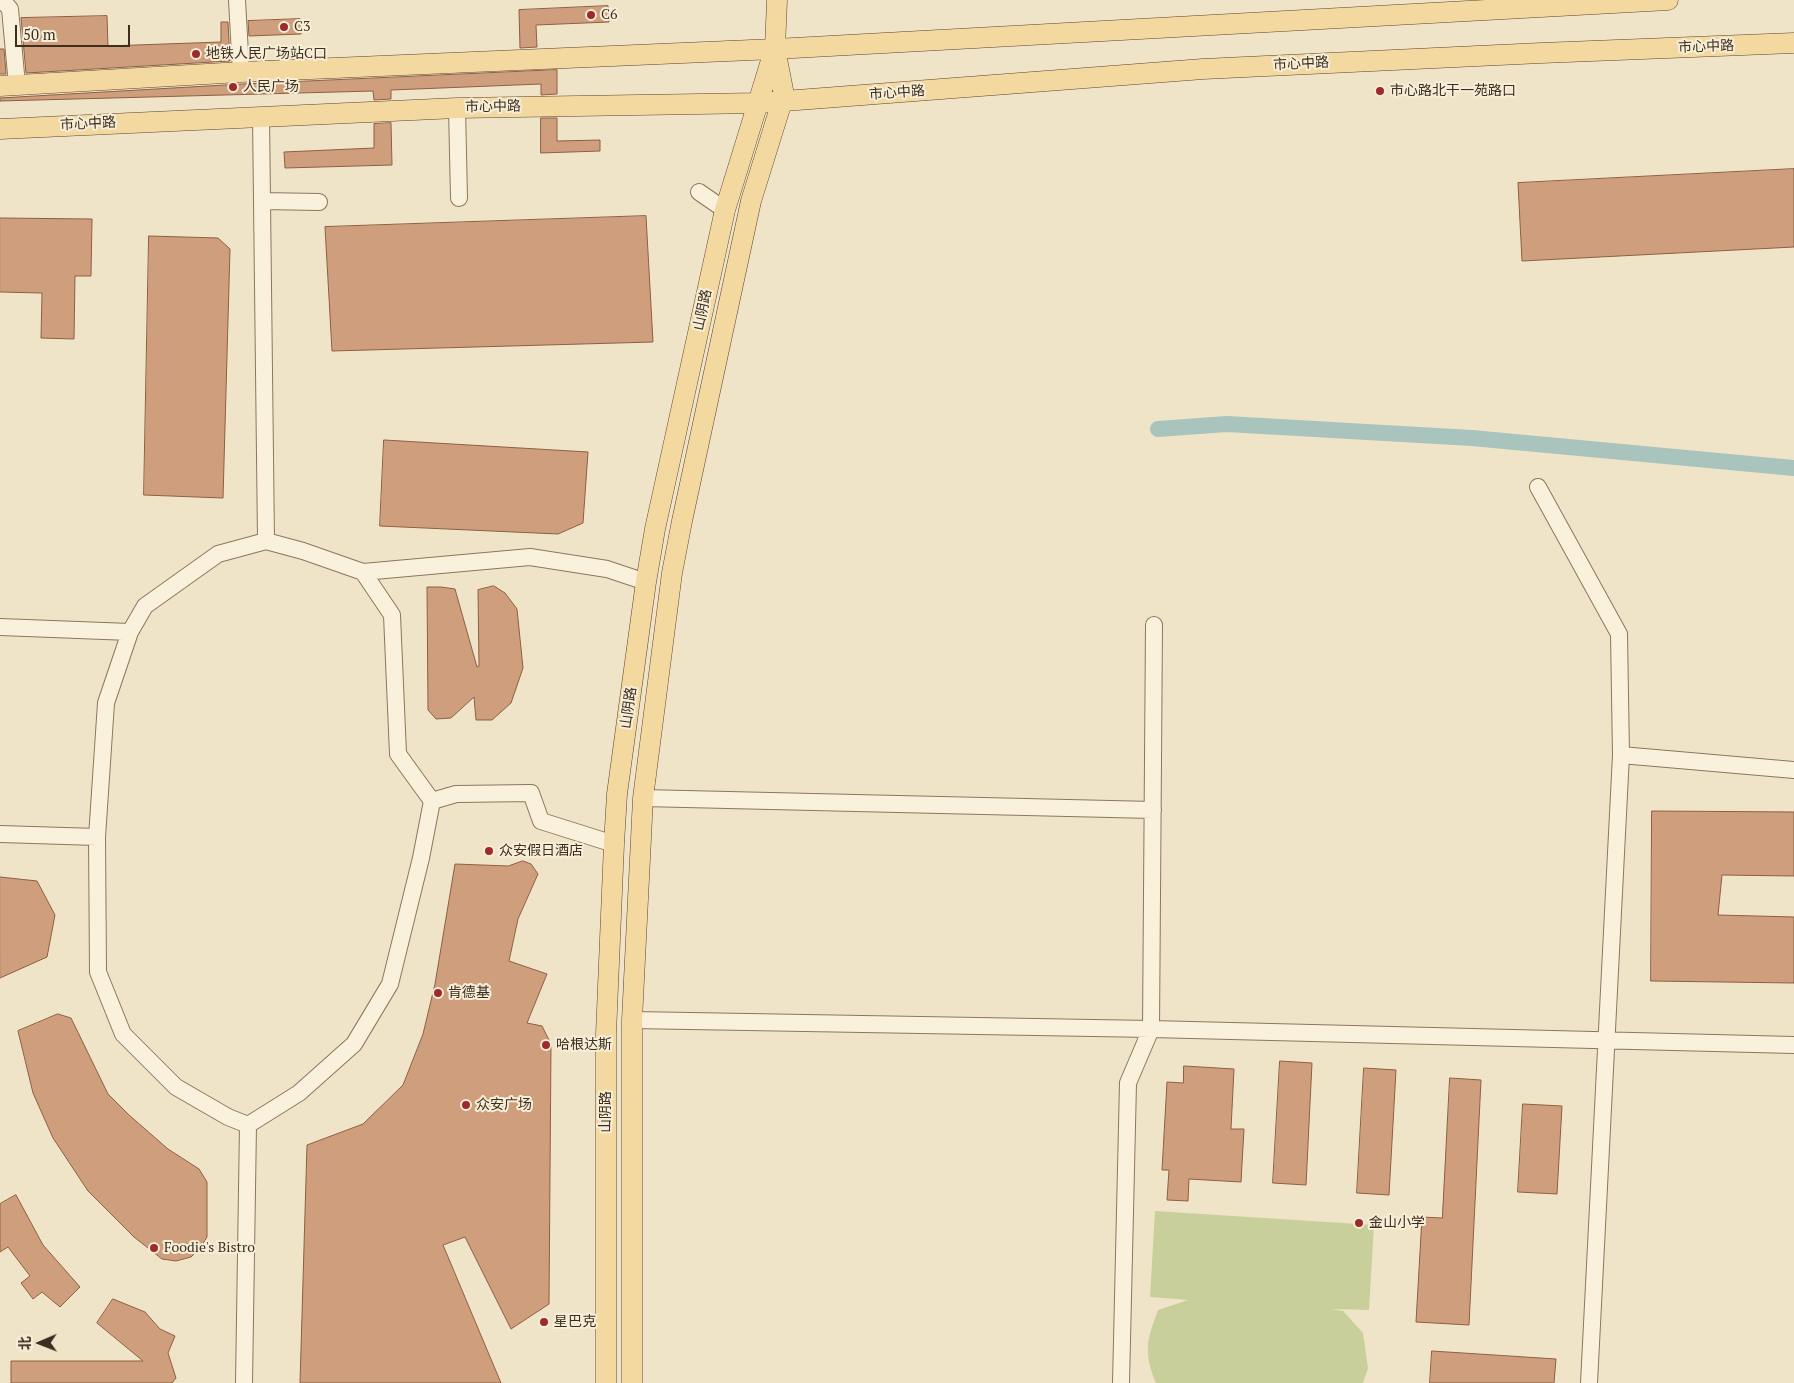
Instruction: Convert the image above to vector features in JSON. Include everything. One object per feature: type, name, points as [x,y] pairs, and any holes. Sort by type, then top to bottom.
[{"type":"main road","name":"山阴路","points":[[632,1383],[632,1020],[643,798],[671,583],[682,521],[751,201],[784,94],[775,49],[777,0]]},
{"type":"main road","points":[[8,85],[241,72],[775,49],[1528,4],[1668,0]]},
{"type":"main road","name":"市心中路","points":[[0,129],[457,108],[782,102],[1203,69],[1541,53],[1794,44]]},
{"type":"main road","name":"山阴路","points":[[606,1383],[606,1034],[617,794],[655,529],[725,210],[775,49]]},
{"type":"street","points":[[2,0],[10,8],[8,85]]},
{"type":"street","points":[[237,0],[241,72]]},
{"type":"street","points":[[457,108],[459,198]]},
{"type":"street","points":[[261,116],[266,541]]},
{"type":"street","points":[[699,192],[725,210]]},
{"type":"street","points":[[262,201],[319,202]]},
{"type":"street","points":[[1538,487],[1619,634],[1621,756],[1589,1383]]},
{"type":"street","points":[[248,1125],[228,1117],[176,1087],[123,1034],[98,972],[97,837],[106,703],[130,632],[145,606],[218,554],[266,541],[303,551],[363,572],[530,557],[607,568],[646,582]]},
{"type":"street","points":[[248,1125],[300,1093],[354,1044],[390,984],[421,858],[432,801],[398,754],[392,615],[363,572]]},
{"type":"street","points":[[1121,1383],[1128,1083],[1151,1029],[1154,625]]},
{"type":"street","points":[[0,627],[130,632]]},
{"type":"street","points":[[1621,756],[1794,770]]},
{"type":"street","points":[[432,801],[456,794],[531,792],[541,821],[614,844]]},
{"type":"street","points":[[643,798],[1153,810]]},
{"type":"street","points":[[0,834],[97,837]]},
{"type":"street","points":[[632,1020],[1151,1029],[1794,1045]]},
{"type":"street","points":[[244,1383],[248,1125]]},
{"type":"green space","points":[[1155,1211],[1374,1225],[1369,1310],[1331,1309],[1343,1311],[1363,1333],[1368,1368],[1363,1383],[1156,1383],[1149,1363],[1148,1346],[1158,1310],[1188,1300],[1150,1297]]},
{"type":"building","points":[[608,6],[609,22],[536,25],[537,47],[520,48],[519,10]]},
{"type":"building","points":[[107,16],[108,46],[221,42],[221,22],[228,22],[230,61],[26,73],[21,18]]},
{"type":"building","name":"C3","points":[[300,19],[301,34],[249,36],[248,21]]},
{"type":"building","points":[[0,49],[4,49],[6,74],[0,74]]},
{"type":"building","points":[[557,70],[557,94],[541,95],[541,84],[391,90],[391,99],[374,100],[373,91],[0,101],[0,98],[242,84]]},
{"type":"building","points":[[541,118],[557,118],[557,141],[600,140],[600,151],[541,153]]},
{"type":"building","points":[[391,123],[392,165],[285,168],[284,152],[374,148],[374,124]]},
{"type":"building","points":[[1794,169],[1794,247],[1522,261],[1518,183]]},
{"type":"building","points":[[646,216],[653,342],[332,351],[325,227]]},
{"type":"building","points":[[0,218],[92,219],[91,276],[75,276],[74,339],[41,338],[42,293],[0,292]]},
{"type":"building","points":[[149,236],[218,238],[230,249],[223,498],[144,495]]},
{"type":"building","points":[[384,440],[588,452],[583,523],[558,534],[380,526]]},
{"type":"building","points":[[494,586],[505,593],[517,609],[523,668],[511,703],[492,720],[476,720],[474,697],[451,718],[436,719],[428,710],[427,587],[455,589],[477,667],[479,666],[478,590]]},
{"type":"building","points":[[1652,811],[1794,812],[1794,876],[1722,875],[1718,915],[1794,917],[1794,983],[1651,981]]},
{"type":"building","name":"众安广场","points":[[523,861],[531,864],[538,874],[518,919],[509,961],[547,974],[527,1023],[542,1026],[551,1044],[549,1304],[511,1329],[465,1237],[443,1245],[501,1383],[300,1383],[307,1145],[363,1124],[403,1085],[423,1034],[435,984],[455,864],[508,866]]},
{"type":"building","points":[[0,877],[37,881],[55,915],[47,957],[0,978]]},
{"type":"building","points":[[58,1014],[71,1018],[108,1094],[168,1149],[199,1169],[207,1182],[207,1237],[201,1247],[191,1257],[176,1261],[162,1259],[134,1237],[88,1191],[53,1138],[33,1093],[18,1031]]},
{"type":"building","points":[[1280,1061],[1312,1063],[1306,1185],[1273,1183]]},
{"type":"building","points":[[1184,1066],[1234,1069],[1231,1129],[1244,1129],[1241,1182],[1189,1179],[1188,1201],[1167,1200],[1169,1170],[1162,1170],[1167,1082],[1183,1083]]},
{"type":"building","points":[[1364,1068],[1396,1070],[1389,1195],[1357,1193]]},
{"type":"building","points":[[1450,1078],[1481,1080],[1469,1325],[1416,1322],[1422,1217],[1442,1218]]},
{"type":"building","points":[[1523,1104],[1562,1106],[1557,1194],[1518,1192]]},
{"type":"building","points":[[16,1195],[43,1245],[80,1287],[60,1307],[42,1292],[33,1299],[21,1283],[30,1276],[8,1247],[0,1252],[0,1204]]},
{"type":"building","points":[[113,1299],[145,1312],[160,1329],[175,1336],[168,1353],[176,1378],[172,1383],[11,1383],[11,1361],[143,1361],[97,1323]]},
{"type":"building","points":[[1432,1351],[1556,1359],[1554,1383],[1430,1383]]},
{"type":"waterway","points":[[1158,429],[1227,424],[1472,438],[1794,468]]},
{"type":"place","name":"C6","points":[[591,15]]},
{"type":"place","name":"C3","points":[[284,27]]},
{"type":"place","name":"地铁人民广场站C口","points":[[196,54]]},
{"type":"place","name":"人民广场","points":[[233,87]]},
{"type":"place","name":"市心路北干一苑路口","points":[[1380,91]]},
{"type":"place","name":"众安假日酒店","points":[[489,851]]},
{"type":"place","name":"肯德基","points":[[438,993]]},
{"type":"place","name":"哈根达斯","points":[[546,1045]]},
{"type":"place","name":"众安广场","points":[[466,1105]]},
{"type":"place","name":"金山小学","points":[[1359,1223]]},
{"type":"place","name":"Foodie's Bistro","points":[[154,1248]]},
{"type":"place","name":"星巴克","points":[[544,1322]]}]
